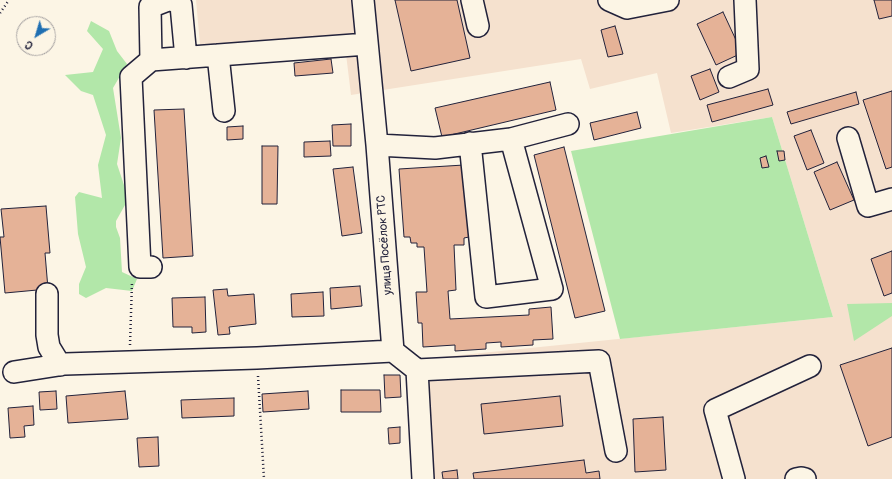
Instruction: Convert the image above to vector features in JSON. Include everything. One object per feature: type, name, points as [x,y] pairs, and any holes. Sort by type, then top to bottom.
[{"type":"street","points":[[151,60],[150,7],[168,0]]},
{"type":"street","points":[[173,0],[181,4],[186,58]]},
{"type":"street","name":"улица Посёлок РТС","points":[[363,0],[377,145],[393,351]]},
{"type":"street","points":[[472,0],[478,26]]},
{"type":"street","points":[[609,0],[627,8],[668,0]]},
{"type":"street","points":[[729,77],[748,69],[745,0]]},
{"type":"street","points":[[145,267],[130,77],[151,60],[367,44]]},
{"type":"street","points":[[218,55],[224,111]]},
{"type":"street","points":[[377,145],[434,148],[511,139],[568,124]]},
{"type":"street","points":[[848,138],[868,206],[892,200]]},
{"type":"street","points":[[470,144],[486,297],[552,289],[511,139]]},
{"type":"street","points":[[47,294],[47,335],[49,347],[60,365]]},
{"type":"street","points":[[14,372],[60,365],[257,358],[393,351],[417,370],[599,361],[616,451]]},
{"type":"street","points":[[734,479],[715,410],[810,366]]},
{"type":"street","points":[[417,370],[423,479]]},
{"type":"path","points":[[0,14],[9,0]]},
{"type":"path","points":[[130,362],[132,281],[145,267]]},
{"type":"path","points":[[257,358],[264,479]]},
{"type":"shaded area","points":[[196,0],[892,0],[892,479],[415,479],[413,360],[833,317],[772,117],[671,133],[657,73],[590,89],[581,59],[351,95],[346,54],[202,66]]},
{"type":"green space","points":[[91,21],[109,31],[117,51],[127,64],[113,88],[121,138],[117,164],[126,191],[125,205],[116,221],[116,227],[120,238],[122,272],[137,279],[132,291],[106,288],[86,298],[79,294],[79,284],[86,267],[78,234],[75,197],[79,192],[102,198],[98,165],[106,135],[93,95],[81,91],[65,75],[93,72],[103,49],[87,31]]},
{"type":"green space","points":[[772,117],[833,317],[620,339],[571,151]]},
{"type":"green space","points":[[892,303],[892,316],[854,341],[847,304]]},
{"type":"building","points":[[395,0],[457,0],[470,58],[411,71]]},
{"type":"building","points":[[874,0],[892,0],[892,16],[879,19]]},
{"type":"building","points":[[723,12],[742,53],[716,65],[697,24]]},
{"type":"building","points":[[615,26],[623,54],[608,57],[601,30]]},
{"type":"building","points":[[331,59],[333,73],[295,76],[294,63]]},
{"type":"building","points":[[710,69],[719,92],[700,100],[691,76]]},
{"type":"building","points":[[550,82],[556,110],[442,137],[435,108]]},
{"type":"building","points":[[768,89],[773,105],[712,122],[707,105]]},
{"type":"building","points":[[892,91],[892,167],[886,169],[863,100]]},
{"type":"building","points":[[856,92],[859,104],[791,124],[787,112]]},
{"type":"building","points":[[184,109],[193,256],[163,258],[154,110]]},
{"type":"building","points":[[637,112],[641,128],[594,140],[590,123]]},
{"type":"building","points":[[351,124],[351,146],[333,146],[332,125]]},
{"type":"building","points":[[243,126],[243,139],[227,140],[227,127]]},
{"type":"building","points":[[811,130],[824,163],[807,170],[794,136]]},
{"type":"building","points":[[330,141],[331,156],[304,157],[304,142]]},
{"type":"building","points":[[262,146],[278,146],[277,204],[262,204]]},
{"type":"building","points":[[564,147],[605,311],[575,318],[534,155]]},
{"type":"building","points":[[777,151],[784,151],[785,160],[779,161]]},
{"type":"building","points":[[766,156],[769,167],[762,168],[760,158]]},
{"type":"building","points":[[837,162],[854,200],[830,210],[814,172]]},
{"type":"building","points":[[464,165],[469,237],[464,238],[464,245],[454,245],[456,290],[448,291],[450,319],[529,315],[529,309],[551,307],[553,339],[533,340],[533,345],[501,347],[501,342],[486,343],[486,349],[455,351],[455,345],[423,347],[422,323],[418,323],[416,292],[427,292],[424,247],[417,247],[417,243],[411,243],[410,237],[404,237],[399,169]]},
{"type":"building","points":[[353,167],[362,233],[342,236],[333,169]]},
{"type":"building","points":[[46,206],[50,253],[45,253],[48,289],[5,293],[0,237],[4,237],[1,209]]},
{"type":"building","points":[[892,251],[892,293],[884,296],[871,259]]},
{"type":"building","points":[[360,286],[362,306],[331,309],[330,288]]},
{"type":"building","points":[[227,289],[228,296],[254,294],[256,324],[229,327],[230,334],[218,335],[213,290]]},
{"type":"building","points":[[323,292],[324,316],[292,317],[291,294]]},
{"type":"building","points":[[205,297],[206,332],[192,333],[192,327],[173,327],[172,298]]},
{"type":"building","points":[[892,348],[892,437],[868,446],[840,365]]},
{"type":"building","points":[[384,375],[400,375],[401,397],[385,398]]},
{"type":"building","points":[[341,390],[380,390],[381,412],[341,412]]},
{"type":"building","points":[[56,391],[57,409],[40,410],[39,392]]},
{"type":"building","points":[[125,391],[128,419],[68,423],[66,396]]},
{"type":"building","points":[[308,391],[309,409],[263,412],[262,394]]},
{"type":"building","points":[[560,396],[563,426],[484,434],[481,404]]},
{"type":"building","points":[[234,398],[234,416],[182,418],[181,400]]},
{"type":"building","points":[[33,406],[34,425],[24,426],[25,437],[10,438],[8,408]]},
{"type":"building","points":[[663,417],[666,470],[635,472],[633,419]]},
{"type":"building","points":[[400,427],[400,443],[389,444],[388,428]]},
{"type":"building","points":[[158,437],[159,466],[139,467],[137,438]]},
{"type":"building","points":[[584,460],[586,473],[599,471],[600,479],[474,479],[473,473]]},
{"type":"building","points":[[457,470],[458,479],[443,479],[442,472]]}]
